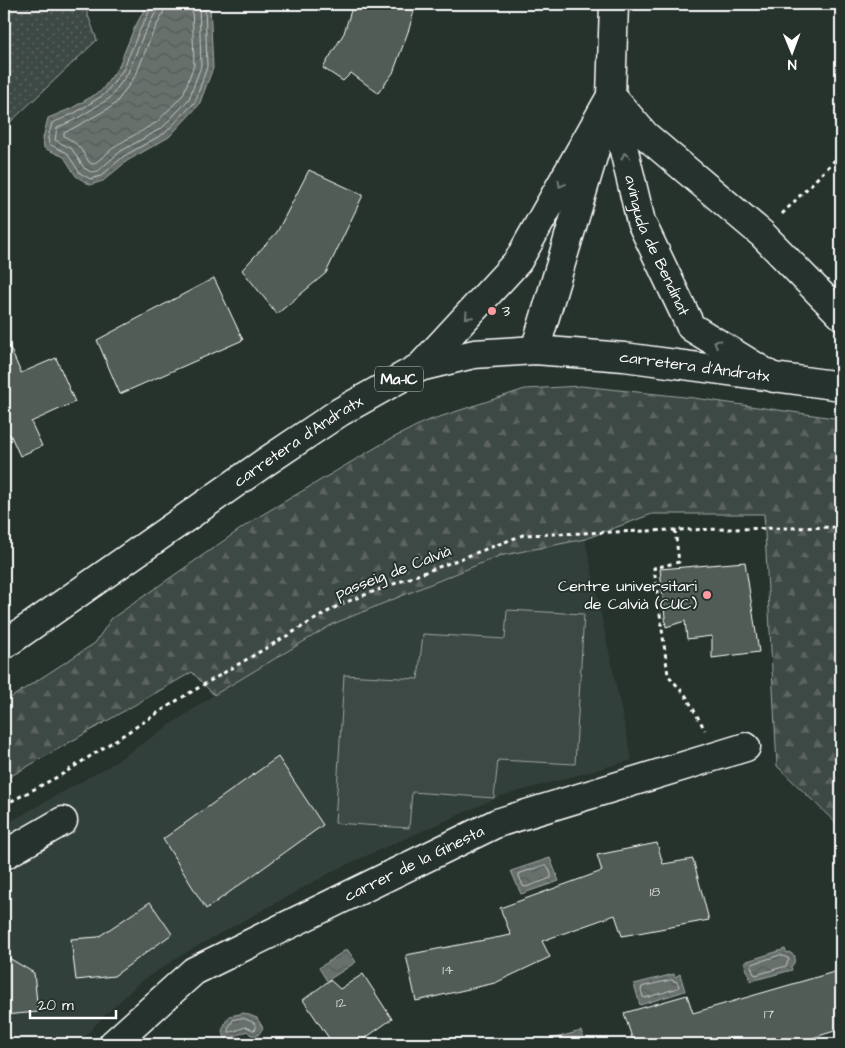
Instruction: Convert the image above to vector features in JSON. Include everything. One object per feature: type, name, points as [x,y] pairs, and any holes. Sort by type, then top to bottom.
[{"type":"street","name":"avinguda de Bendinat","points":[[535,350],[611,96],[614,4]]},
{"type":"street","name":"avinguda de Bendinat","points":[[420,367],[518,261],[611,96]]},
{"type":"street","name":"avinguda de Bendinat","points":[[611,96],[641,222],[691,326],[774,378]]},
{"type":"street","points":[[611,96],[644,135],[762,234],[841,315]]},
{"type":"street","name":"carretera d'Andratx","points":[[4,645],[340,412],[420,367],[474,354],[535,350],[624,357],[841,386]]},
{"type":"street","name":"carrer de la Ginesta","points":[[113,1044],[194,971],[497,823],[746,747]]},
{"type":"street","points":[[4,854],[63,821]]},
{"type":"path","points":[[762,234],[841,154]]},
{"type":"path","name":"passeig de Calvià","points":[[4,805],[60,775],[181,698],[341,604],[523,535],[841,527]]},
{"type":"path","points":[[675,530],[679,562],[654,568],[668,675],[686,696],[718,755]]},
{"type":"shaded area","points":[[585,539],[632,760],[501,796],[339,868],[190,950],[140,982],[98,1022],[79,1044],[4,1044],[4,825],[111,765],[214,695],[333,624],[499,556]]},
{"type":"green space","points":[[4,4],[84,4],[97,40],[4,128]]},
{"type":"green space","points":[[581,386],[694,398],[841,419],[841,828],[777,766],[764,514],[652,514],[585,539],[499,556],[333,624],[214,695],[192,672],[4,780],[4,702],[95,643],[111,619],[255,519],[385,442],[424,422],[525,389]]},
{"type":"green space","points":[[507,610],[584,614],[575,764],[498,760],[494,798],[412,792],[409,828],[335,823],[344,675],[418,679],[423,634],[505,639]]},
{"type":"water","points":[[147,4],[210,4],[213,68],[199,105],[169,137],[127,161],[103,181],[90,185],[76,176],[64,157],[44,148],[43,138],[48,118],[72,108],[101,91],[118,68],[133,31]]},
{"type":"water","points":[[550,858],[559,881],[521,894],[511,871]]},
{"type":"water","points":[[347,949],[356,962],[327,981],[319,968]]},
{"type":"water","points":[[785,949],[787,953],[789,952],[795,956],[791,967],[792,970],[751,981],[744,962]]},
{"type":"water","points":[[674,974],[675,977],[680,974],[685,991],[640,1005],[634,984]]},
{"type":"water","points":[[244,1013],[257,1018],[263,1028],[258,1035],[251,1035],[247,1031],[226,1040],[222,1031],[226,1021],[230,1016]]},
{"type":"water","points":[[581,1031],[587,1044],[545,1044],[544,1041]]},
{"type":"building","points":[[353,4],[416,4],[393,73],[378,93],[351,73],[343,81],[323,68],[344,33]]},
{"type":"building","points":[[309,170],[363,195],[326,273],[277,314],[242,270],[277,232]]},
{"type":"building","points":[[214,278],[243,340],[120,394],[97,340]]},
{"type":"building","points":[[4,334],[21,373],[56,358],[75,402],[31,422],[42,446],[20,456],[10,434],[4,437]]},
{"type":"building","name":"Centre universitari de Calvià (CUC)","points":[[745,562],[759,652],[712,658],[712,636],[687,639],[685,621],[666,627],[660,569]]},
{"type":"building","points":[[278,757],[323,825],[206,909],[163,839]]},
{"type":"building","points":[[657,843],[663,864],[693,859],[709,920],[622,936],[615,915],[542,941],[550,957],[495,983],[416,1001],[406,955],[511,935],[500,908],[602,871],[597,855]]},
{"type":"building","points":[[150,902],[172,934],[114,976],[76,980],[71,939],[98,937]]},
{"type":"building","points":[[4,955],[34,973],[38,1012],[4,1015]]},
{"type":"building","points":[[841,970],[841,1029],[793,1044],[634,1044],[624,1013],[687,995],[693,1013]]},
{"type":"building","points":[[363,974],[392,1019],[357,1044],[333,1044],[303,1000],[330,980],[340,989]]},
{"type":"place","name":"3","points":[[492,311]]},
{"type":"place","name":"Centre universitari de Calvià (CUC)","points":[[707,595]]}]
